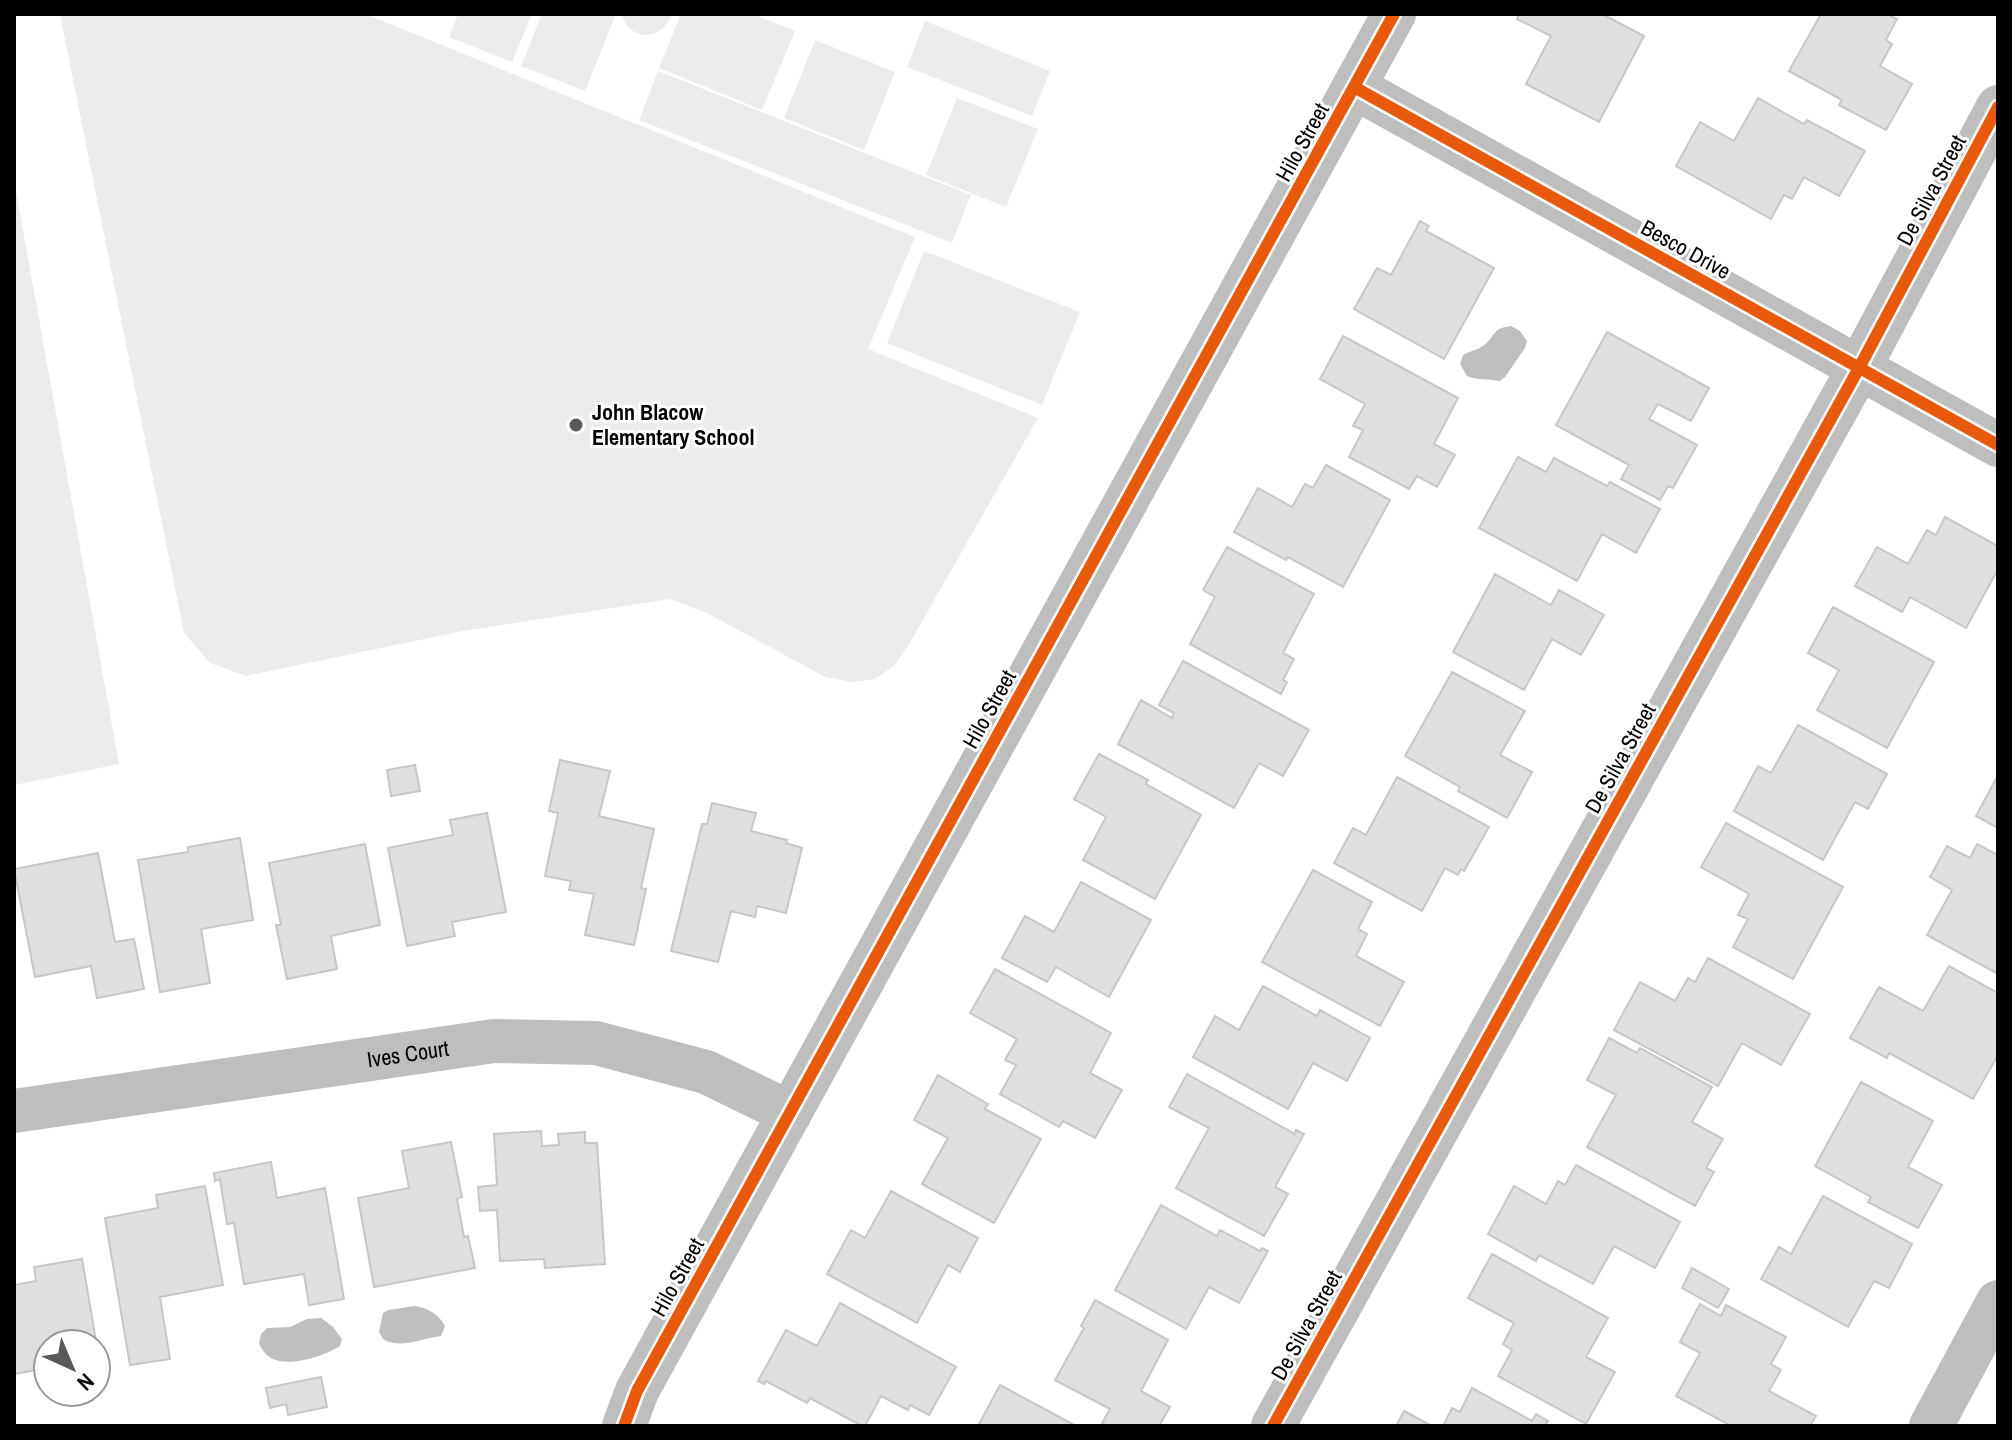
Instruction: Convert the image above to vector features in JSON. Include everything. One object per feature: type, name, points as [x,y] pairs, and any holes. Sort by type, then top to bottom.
[{"type":"street","name":"Hilo Street","points":[[624,1426],[637,1391],[1394,14]]},
{"type":"street","name":"Besco Drive","points":[[1354,87],[1998,445]]},
{"type":"street","name":"De Silva Street","points":[[1273,1426],[1859,368],[1998,107]]},
{"type":"street","name":"Ives Court","points":[[14,1111],[494,1041],[596,1043],[706,1072],[790,1113]]},
{"type":"street","points":[[1931,1426],[1998,1302]]},
{"type":"shaded area","points":[[60,14],[365,14],[915,237],[868,349],[1038,418],[895,665],[875,679],[851,682],[825,677],[707,613],[670,599],[463,631],[246,676],[210,663],[184,633]]},
{"type":"shaded area","points":[[458,14],[532,14],[512,62],[449,37]]},
{"type":"shaded area","points":[[542,14],[616,14],[585,91],[521,66]]},
{"type":"shaded area","points":[[621,14],[672,14],[661,29],[646,35],[632,30]]},
{"type":"shaded area","points":[[681,14],[752,14],[795,31],[762,110],[659,68]]},
{"type":"shaded area","points":[[925,21],[1050,71],[1032,116],[907,67]]},
{"type":"shaded area","points":[[815,40],[895,72],[864,150],[784,118]]},
{"type":"shaded area","points":[[658,71],[971,195],[952,243],[639,120]]},
{"type":"shaded area","points":[[957,98],[1038,129],[1006,207],[926,175]]},
{"type":"shaded area","points":[[14,180],[119,764],[14,785]]},
{"type":"shaded area","points":[[924,251],[1080,312],[1042,405],[887,343]]},
{"type":"shaded area","points":[[1511,326],[1520,331],[1527,341],[1505,377],[1500,381],[1467,376],[1460,364],[1463,355],[1483,346],[1500,329]]},
{"type":"shaded area","points":[[414,1306],[440,1318],[445,1326],[441,1336],[404,1343],[383,1339],[379,1332],[383,1313]]},
{"type":"shaded area","points":[[321,1318],[342,1339],[340,1346],[306,1360],[287,1362],[271,1358],[262,1350],[259,1343],[261,1334],[267,1328],[290,1327],[307,1319]]},
{"type":"building","points":[[1519,14],[1602,14],[1644,36],[1599,122],[1526,84],[1551,36],[1517,19]]},
{"type":"building","points":[[1821,14],[1887,14],[1897,19],[1886,40],[1892,44],[1880,66],[1912,84],[1886,130],[1839,105],[1842,100],[1789,71]]},
{"type":"building","points":[[1758,98],[1804,124],[1807,120],[1865,151],[1839,196],[1804,177],[1792,199],[1784,195],[1771,219],[1676,166],[1700,122],[1734,141]]},
{"type":"building","points":[[1420,221],[1429,226],[1426,231],[1494,268],[1444,359],[1354,309],[1377,268],[1391,275]]},
{"type":"building","points":[[1607,332],[1709,388],[1691,421],[1658,404],[1649,419],[1697,445],[1673,488],[1668,486],[1660,500],[1621,479],[1629,465],[1556,425]]},
{"type":"building","points":[[1343,336],[1458,398],[1434,444],[1455,455],[1437,487],[1417,476],[1409,489],[1349,457],[1363,430],[1353,426],[1365,404],[1320,379]]},
{"type":"building","points":[[1518,457],[1546,472],[1554,458],[1607,486],[1610,482],[1660,509],[1636,553],[1602,534],[1577,581],[1479,528]]},
{"type":"building","points":[[1326,465],[1390,500],[1343,587],[1234,532],[1258,488],[1292,507],[1305,484],[1313,488]]},
{"type":"building","points":[[1945,517],[1998,546],[1998,569],[1966,628],[1910,597],[1902,612],[1855,586],[1877,547],[1908,564],[1927,530],[1936,535]]},
{"type":"building","points":[[1227,547],[1314,594],[1283,653],[1294,659],[1283,680],[1287,682],[1281,694],[1190,644],[1215,597],[1203,590]]},
{"type":"building","points":[[1495,574],[1551,605],[1559,590],[1604,615],[1581,655],[1552,639],[1524,690],[1453,652]]},
{"type":"building","points":[[1833,607],[1934,662],[1887,748],[1817,710],[1839,670],[1808,653]]},
{"type":"building","points":[[1183,661],[1309,730],[1283,776],[1259,763],[1234,808],[1118,744],[1141,700],[1172,718],[1174,713],[1159,705]]},
{"type":"building","points":[[1452,672],[1525,711],[1500,755],[1532,772],[1507,818],[1405,756]]},
{"type":"building","points":[[1798,725],[1887,774],[1868,809],[1855,802],[1823,860],[1734,811],[1758,766],[1771,773]]},
{"type":"building","points":[[1099,754],[1148,780],[1146,784],[1201,815],[1155,899],[1083,860],[1106,817],[1074,799]]},
{"type":"building","points":[[560,760],[610,771],[599,816],[654,829],[641,888],[646,889],[634,945],[585,935],[594,894],[569,890],[571,881],[545,876],[558,813],[549,811]]},
{"type":"building","points":[[415,765],[420,791],[391,796],[387,770]]},
{"type":"building","points":[[1998,775],[1998,828],[1976,816]]},
{"type":"building","points":[[1397,777],[1489,827],[1464,871],[1461,869],[1458,875],[1445,868],[1422,911],[1334,863],[1353,828],[1366,835]]},
{"type":"building","points":[[712,803],[756,813],[751,831],[787,840],[786,843],[802,848],[786,913],[757,906],[755,917],[731,911],[718,962],[671,951],[702,824],[707,824]]},
{"type":"building","points":[[487,813],[506,912],[452,922],[455,936],[407,946],[388,848],[453,835],[450,820]]},
{"type":"building","points":[[1726,823],[1843,887],[1793,979],[1733,947],[1748,919],[1738,915],[1749,894],[1701,867]]},
{"type":"building","points":[[240,838],[253,920],[201,929],[210,983],[160,992],[138,860],[188,852],[188,847]]},
{"type":"building","points":[[365,844],[380,925],[331,936],[337,969],[287,979],[276,925],[281,925],[269,863]]},
{"type":"building","points":[[1977,844],[1998,855],[1998,974],[1927,935],[1952,890],[1930,877],[1947,846],[1970,858]]},
{"type":"building","points":[[98,853],[115,942],[134,939],[144,989],[97,998],[91,966],[35,977],[14,869]]},
{"type":"building","points":[[1313,870],[1372,902],[1358,929],[1367,934],[1356,956],[1404,982],[1380,1026],[1262,962]]},
{"type":"building","points":[[1081,882],[1151,920],[1109,997],[1056,967],[1047,982],[1002,958],[1025,916],[1054,932]]},
{"type":"building","points":[[1708,958],[1810,1014],[1781,1065],[1742,1043],[1718,1086],[1614,1030],[1640,982],[1675,1001],[1688,978],[1695,982]]},
{"type":"building","points":[[1949,966],[1998,993],[1998,1055],[1973,1099],[1889,1053],[1887,1058],[1850,1038],[1879,987],[1923,1011]]},
{"type":"building","points":[[995,969],[1111,1033],[1090,1073],[1122,1090],[1095,1138],[1063,1121],[1059,1127],[1000,1094],[1016,1065],[1005,1060],[1017,1039],[970,1013]]},
{"type":"building","points":[[1263,986],[1317,1016],[1320,1010],[1370,1038],[1347,1081],[1313,1063],[1288,1109],[1193,1057],[1215,1016],[1239,1030]]},
{"type":"building","points":[[1609,1038],[1637,1053],[1640,1048],[1712,1087],[1692,1122],[1723,1139],[1706,1168],[1714,1172],[1695,1206],[1587,1147],[1616,1095],[1587,1080]]},
{"type":"building","points":[[1187,1074],[1295,1134],[1296,1130],[1304,1134],[1275,1187],[1288,1194],[1264,1236],[1176,1188],[1209,1128],[1169,1107]]},
{"type":"building","points":[[938,1075],[988,1104],[985,1109],[1041,1139],[994,1223],[922,1184],[948,1138],[914,1120]]},
{"type":"building","points":[[1861,1082],[1933,1121],[1908,1167],[1942,1185],[1918,1228],[1868,1202],[1871,1197],[1815,1166]]},
{"type":"building","points":[[541,1131],[542,1146],[559,1145],[558,1134],[585,1132],[585,1143],[597,1143],[605,1264],[545,1268],[544,1259],[500,1261],[497,1210],[480,1211],[478,1187],[497,1185],[494,1134]]},
{"type":"building","points":[[451,1142],[462,1197],[457,1199],[464,1237],[468,1236],[475,1268],[374,1287],[358,1198],[409,1188],[402,1151]]},
{"type":"building","points":[[271,1162],[277,1198],[325,1188],[344,1299],[309,1305],[304,1274],[244,1284],[234,1223],[227,1224],[220,1179],[215,1181],[214,1173]]},
{"type":"building","points":[[1576,1165],[1680,1222],[1655,1268],[1614,1246],[1593,1284],[1539,1255],[1536,1261],[1488,1234],[1514,1186],[1546,1204],[1558,1181],[1565,1185]]},
{"type":"building","points":[[205,1186],[223,1285],[160,1297],[170,1359],[130,1365],[105,1218],[158,1208],[156,1195]]},
{"type":"building","points":[[891,1191],[978,1238],[960,1272],[948,1265],[917,1323],[827,1274],[851,1230],[865,1238]]},
{"type":"building","points":[[1823,1196],[1912,1244],[1889,1288],[1874,1281],[1848,1327],[1761,1279],[1779,1247],[1791,1254]]},
{"type":"building","points":[[1161,1205],[1217,1236],[1220,1230],[1260,1251],[1262,1248],[1268,1251],[1239,1303],[1209,1287],[1186,1329],[1115,1290]]},
{"type":"building","points":[[1492,1254],[1608,1318],[1586,1357],[1615,1372],[1586,1424],[1498,1376],[1512,1350],[1503,1344],[1514,1323],[1468,1298]]},
{"type":"building","points":[[82,1259],[94,1328],[32,1328],[32,1371],[14,1374],[14,1285],[36,1281],[34,1267]]},
{"type":"building","points":[[1692,1268],[1729,1289],[1718,1308],[1682,1288]]},
{"type":"building","points":[[1095,1300],[1168,1340],[1141,1391],[1170,1407],[1159,1426],[1107,1426],[1102,1423],[1110,1409],[1055,1380],[1084,1328],[1081,1326]]},
{"type":"building","points":[[840,1303],[956,1367],[929,1415],[910,1405],[908,1410],[881,1396],[865,1426],[862,1426],[810,1398],[807,1403],[766,1381],[764,1384],[758,1381],[786,1330],[817,1346]]},
{"type":"building","points":[[1700,1304],[1721,1316],[1726,1305],[1786,1337],[1771,1364],[1781,1370],[1769,1391],[1816,1416],[1810,1426],[1731,1426],[1676,1396],[1700,1353],[1680,1342]]},
{"type":"building","points":[[321,1377],[327,1407],[288,1415],[286,1404],[270,1408],[266,1388]]},
{"type":"building","points":[[1000,1385],[1076,1426],[978,1426]]},
{"type":"building","points":[[1472,1388],[1532,1421],[1536,1414],[1548,1421],[1544,1426],[1443,1426],[1452,1408],[1460,1412]]},
{"type":"building","points":[[1404,1411],[1432,1426],[1396,1426]]},
{"type":"cycle path","points":[[624,1426],[637,1391],[1394,14]]},
{"type":"cycle path","points":[[1354,87],[1998,445]]},
{"type":"cycle path","points":[[1273,1426],[1859,368],[1998,107]]},
{"type":"place","name":"John Blacow Elementary School","points":[[576,425]]}]
